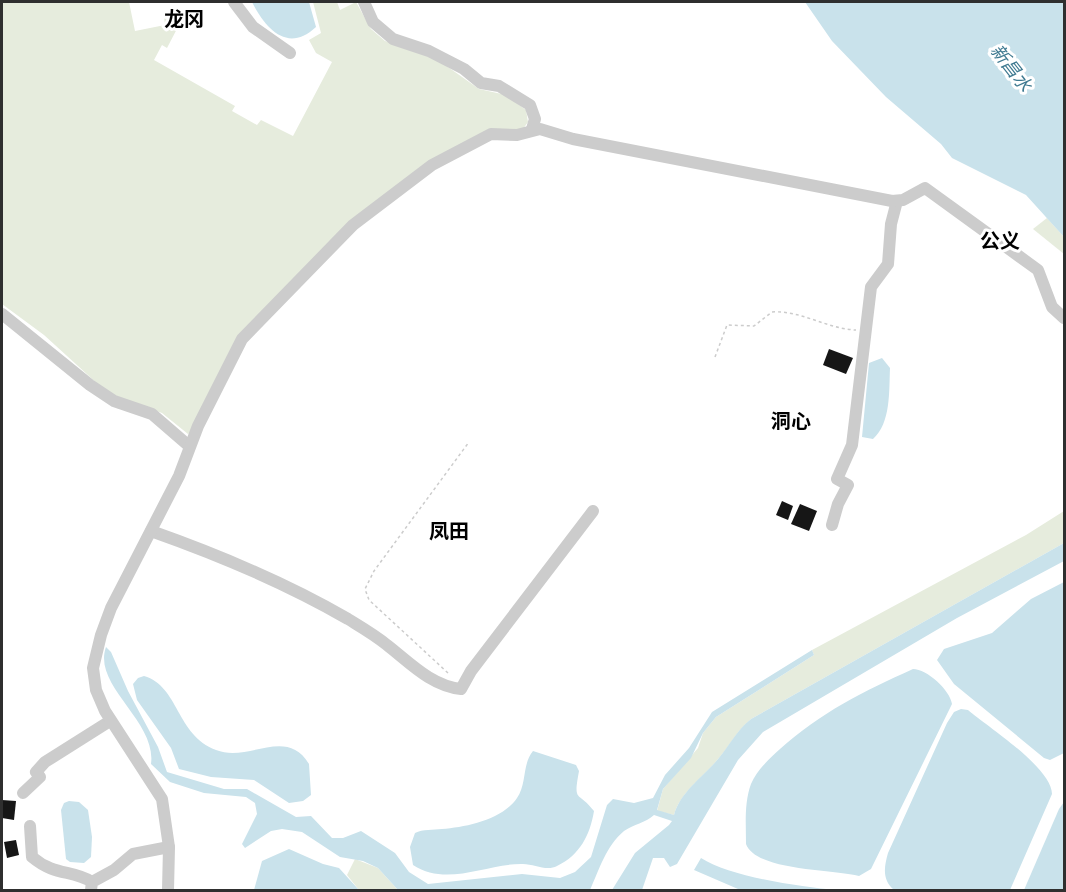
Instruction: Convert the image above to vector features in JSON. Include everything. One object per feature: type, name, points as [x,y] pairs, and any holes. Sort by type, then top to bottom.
[{"type":"street","points":[[234,2],[254,27],[290,52]]},
{"type":"street","points":[[364,2],[373,22],[393,39],[429,51],[464,69],[482,83],[499,86],[530,105],[535,119],[532,129]]},
{"type":"street","points":[[168,891],[169,847],[162,799],[110,721],[100,701],[94,679],[97,648],[111,608],[179,476],[189,446],[246,333],[352,225],[410,180],[460,148],[485,135],[517,135],[532,129],[897,201],[920,189],[928,189],[1038,270],[1052,307],[1065,318]]},
{"type":"street","points":[[831,525],[848,485],[837,479],[852,445],[871,286],[888,264],[891,224],[897,201]]},
{"type":"street","points":[[2,314],[90,386],[114,401],[152,414],[189,446]]},
{"type":"street","points":[[151,531],[217,556],[283,585],[348,619],[387,645],[419,672],[461,689],[471,671],[593,511]]},
{"type":"street","points":[[23,793],[40,777],[36,772],[45,762],[110,721]]},
{"type":"street","points":[[30,826],[32,858],[51,871],[83,877],[92,886],[133,854],[169,847]]},
{"type":"path","points":[[716,357],[727,325],[754,326],[772,312],[790,313],[826,325],[866,331]]},
{"type":"path","points":[[443,683],[449,672],[409,640],[379,607],[369,600],[364,589],[369,578],[469,442]]},
{"type":"green space","points":[[2,2],[129,2],[135,31],[165,25],[164,17],[176,15],[179,25],[167,48],[162,45],[154,60],[235,106],[232,111],[257,125],[261,120],[293,136],[332,62],[316,53],[309,40],[321,33],[313,2],[337,2],[340,10],[356,2],[371,29],[385,41],[431,55],[479,89],[506,95],[526,110],[528,122],[523,129],[490,131],[394,188],[240,336],[188,434],[162,413],[114,395],[101,387],[44,335],[2,304]]},
{"type":"green space","points":[[1047,218],[1064,237],[1064,254],[1033,229]]},
{"type":"green space","points":[[1064,511],[1064,543],[751,719],[681,799],[674,815],[657,811],[663,789],[698,748],[703,733],[716,717],[814,655],[812,650],[1026,535]]},
{"type":"green space","points":[[355,859],[378,868],[398,890],[359,890],[347,875]]},
{"type":"water","points":[[252,2],[309,2],[316,27],[305,35],[286,38],[263,21]]},
{"type":"water","name":"新昌水","points":[[805,2],[1064,2],[1064,237],[1026,195],[952,158],[941,144],[886,97],[832,41]]},
{"type":"water","points":[[882,358],[890,368],[888,406],[883,424],[873,439],[862,437],[869,363]]},
{"type":"water","points":[[1064,543],[1064,561],[957,618],[763,732],[738,760],[677,864],[670,867],[664,858],[653,858],[642,890],[612,890],[635,853],[672,821],[654,815],[624,831],[612,844],[590,890],[398,890],[378,868],[363,861],[340,857],[302,832],[282,829],[271,831],[245,848],[242,844],[257,814],[255,803],[246,797],[204,793],[170,782],[151,764],[150,748],[145,733],[108,676],[104,661],[106,647],[111,652],[128,691],[158,747],[167,772],[224,789],[247,789],[296,817],[311,816],[332,838],[343,838],[361,831],[395,853],[409,872],[428,884],[522,874],[560,878],[575,872],[591,857],[607,805],[613,799],[634,803],[653,798],[665,775],[689,748],[712,712],[812,650],[814,655],[716,717],[703,733],[691,758],[663,789],[657,810],[674,815],[681,799],[751,719]]},
{"type":"water","points":[[1064,582],[1064,753],[1050,760],[1044,758],[954,684],[937,660],[944,649],[992,633],[1031,599]]},
{"type":"water","points":[[913,669],[925,672],[937,681],[947,693],[952,704],[871,869],[859,876],[796,868],[764,859],[753,853],[746,844],[747,799],[751,784],[764,765],[811,724],[860,694]]},
{"type":"water","points":[[144,676],[156,681],[164,690],[193,734],[216,750],[229,753],[278,746],[300,753],[309,764],[311,795],[303,801],[289,803],[254,780],[211,777],[179,769],[171,748],[137,700],[133,684],[138,678]]},
{"type":"water","points":[[961,709],[968,710],[1031,760],[1042,772],[1052,794],[1010,890],[894,890],[887,882],[885,873],[888,853],[947,723],[954,712]]},
{"type":"water","points":[[533,751],[576,765],[579,771],[578,796],[594,811],[587,836],[572,856],[553,868],[521,864],[453,874],[439,874],[413,865],[410,847],[415,833],[483,821],[510,806],[520,792],[527,762]]},
{"type":"water","points":[[79,802],[88,810],[92,837],[91,857],[84,863],[70,862],[66,859],[61,810],[64,803]]},
{"type":"water","points":[[1064,802],[1064,890],[1024,890],[1059,809]]},
{"type":"water","points":[[289,849],[323,864],[339,868],[359,890],[254,890],[262,861]]},
{"type":"water","points":[[701,858],[747,876],[786,884],[836,890],[738,889],[694,870]]},
{"type":"building","points":[[829,349],[853,358],[846,374],[823,365]]},
{"type":"building","points":[[782,501],[793,506],[788,520],[776,515]]},
{"type":"building","points":[[800,504],[817,511],[809,531],[791,524]]},
{"type":"building","points":[[2,800],[16,801],[14,820],[2,818]]},
{"type":"building","points":[[16,840],[19,855],[7,858],[4,842]]},
{"type":"district","name":"龙冈","points":[[184,19]]},
{"type":"district","name":"公义","points":[[1000,241]]},
{"type":"district","name":"洞心","points":[[791,421]]},
{"type":"district","name":"凤田","points":[[449,531]]}]
